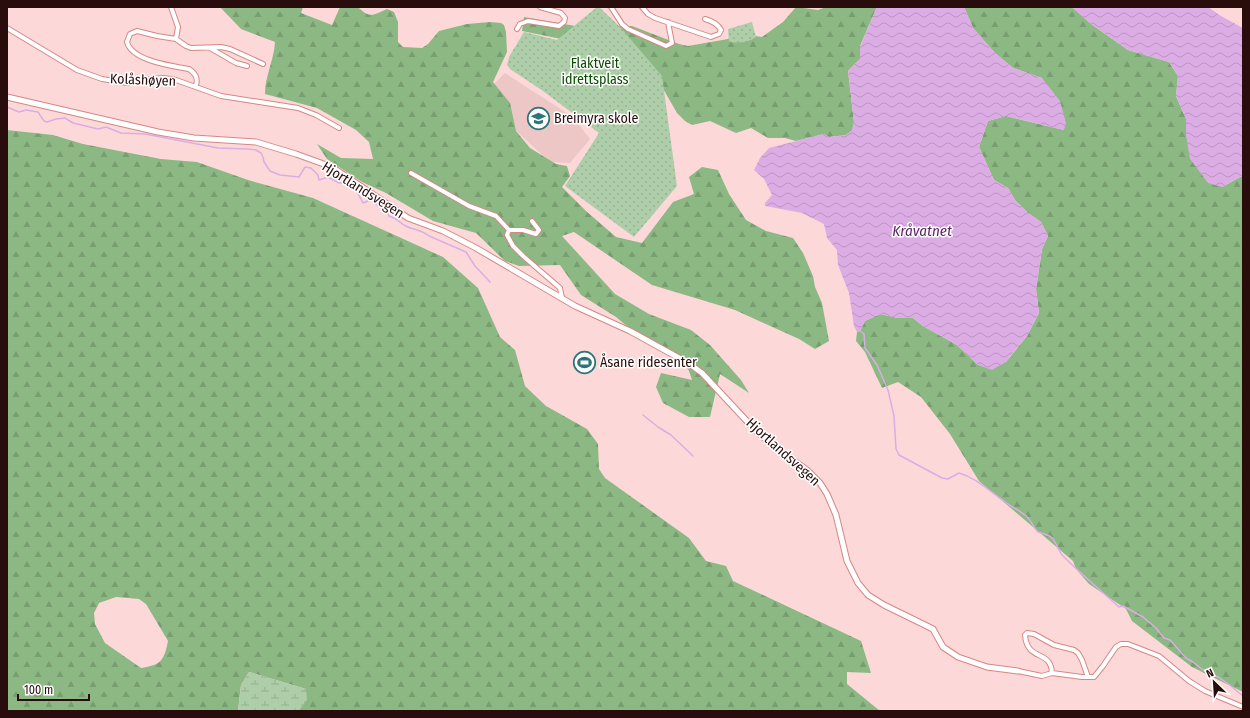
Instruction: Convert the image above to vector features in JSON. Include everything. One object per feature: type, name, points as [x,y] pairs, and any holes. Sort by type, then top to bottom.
[{"type":"street","points":[[171,7],[178,27],[176,39]]},
{"type":"street","points":[[517,29],[520,24],[528,21],[550,26],[559,26],[564,22],[565,18],[561,14],[540,7]]},
{"type":"street","points":[[610,7],[622,24],[666,46],[672,43],[668,22]]},
{"type":"street","points":[[642,7],[648,14],[668,22],[711,37],[719,34],[721,30],[720,28],[713,22],[705,19]]},
{"type":"street","name":"Kolåshøyen","points":[[7,28],[77,70],[87,74],[127,83],[164,78],[176,80],[220,96],[298,108],[316,115],[338,128]]},
{"type":"street","name":"Kolåshøyen","points":[[196,86],[196,76],[194,72],[189,69],[145,58],[131,50],[127,42],[130,34],[137,31],[176,39],[191,48],[221,47],[230,49],[263,64]]},
{"type":"street","name":"Kolåshøyen","points":[[209,48],[236,63],[247,66]]},
{"type":"street","name":"Hjortlandsvegen","points":[[7,97],[158,132],[194,138],[256,142],[296,154],[332,168],[408,218],[443,231],[476,248],[575,306],[630,331],[698,369],[756,431],[815,478],[827,494],[833,507],[847,560],[858,583],[868,595],[884,605],[933,629],[943,647],[958,657],[968,662],[987,667],[1018,671]]},
{"type":"street","points":[[411,173],[469,206],[496,216],[509,230]]},
{"type":"street","points":[[509,230],[517,229],[536,234],[539,230],[532,221]]},
{"type":"street","points":[[509,230],[507,235],[513,246],[560,288],[562,298]]},
{"type":"street","points":[[1052,673],[1049,663],[1041,656],[1030,652],[1024,635],[1034,634],[1054,645],[1074,650],[1082,660],[1088,677]]},
{"type":"street","points":[[1018,671],[1042,676],[1052,673],[1094,677],[1116,647],[1122,644],[1128,644],[1159,656],[1190,682],[1205,691],[1243,707]]},
{"type":"shaded area","name":"Breimyra skole","points":[[505,73],[573,117],[590,139],[570,163],[550,162],[502,118],[493,85]]},
{"type":"green space","points":[[220,7],[303,7],[301,13],[332,25],[340,7],[358,7],[362,11],[372,15],[387,9],[394,12],[398,22],[398,42],[403,47],[422,48],[428,44],[439,31],[467,24],[490,22],[501,23],[504,25],[506,32],[507,52],[493,82],[510,103],[516,131],[530,148],[556,164],[567,166],[570,176],[562,187],[586,211],[616,237],[642,243],[673,202],[694,194],[689,177],[702,167],[718,170],[729,194],[746,220],[766,231],[793,238],[803,253],[822,303],[829,341],[815,349],[799,339],[735,310],[652,285],[574,232],[562,236],[615,294],[649,314],[691,330],[710,345],[741,380],[749,393],[720,374],[710,417],[689,417],[663,403],[656,387],[661,373],[692,380],[689,371],[678,354],[628,327],[616,317],[581,295],[560,265],[519,266],[505,261],[476,233],[433,221],[386,193],[362,182],[327,159],[317,144],[341,158],[373,159],[369,142],[356,130],[317,108],[265,94],[266,81],[275,42],[241,29]]},
{"type":"green space","name":"Flaktveit idrettsplass","points":[[597,7],[599,7],[621,28],[662,76],[677,186],[634,237],[565,186],[599,133],[543,91],[510,69],[507,65],[509,57],[524,32],[557,40]]},
{"type":"green space","points":[[796,7],[818,10],[826,7],[877,7],[860,46],[860,59],[848,71],[854,122],[852,131],[846,135],[829,137],[824,134],[796,141],[785,138],[768,138],[751,128],[736,133],[710,121],[692,125],[685,121],[677,113],[657,78],[566,40],[522,31],[524,17],[581,27],[632,26],[688,46],[728,39],[741,32],[743,34],[762,37],[783,22]]},
{"type":"green space","points":[[964,7],[1072,7],[1091,24],[1128,50],[1169,62],[1178,76],[1176,96],[1186,119],[1186,135],[1222,187],[1243,174],[1243,692],[1192,667],[1132,621],[1126,609],[1089,584],[1076,569],[1073,561],[979,481],[950,434],[921,397],[898,382],[882,388],[865,352],[856,341],[857,332],[860,331],[865,321],[880,314],[898,318],[913,318],[923,326],[957,345],[978,365],[1006,362],[1027,336],[1039,313],[1036,289],[1042,249],[1048,236],[1041,222],[1027,212],[1015,200],[1008,188],[994,180],[979,147],[988,121],[1006,116],[1064,130],[1042,78],[1013,68],[995,53],[973,28]]},
{"type":"green space","points":[[752,22],[756,37],[743,42],[729,42],[728,29]]},
{"type":"green space","points":[[7,130],[53,135],[83,144],[161,159],[197,162],[248,180],[313,198],[443,257],[478,288],[500,337],[515,350],[525,386],[546,406],[587,429],[598,444],[599,469],[605,478],[689,538],[706,561],[726,566],[733,581],[861,641],[871,673],[847,672],[847,684],[880,711],[296,711],[300,709],[306,689],[249,672],[241,685],[238,711],[7,711]],"holes":[[[116,597],[139,599],[146,604],[168,641],[163,658],[153,665],[141,668],[105,643],[95,624],[94,613],[99,603]]]},
{"type":"green space","points":[[249,672],[306,689],[307,700],[300,709],[296,711],[238,711],[241,685]]},
{"type":"water","name":"Kråvatnet","points":[[877,7],[964,7],[973,28],[995,53],[1013,68],[1042,78],[1060,101],[1066,123],[1064,130],[1006,116],[988,121],[979,147],[994,180],[1008,188],[1015,200],[1027,212],[1041,222],[1048,236],[1042,249],[1036,289],[1039,313],[1027,336],[1006,362],[992,370],[978,365],[957,345],[923,326],[913,318],[898,318],[880,314],[865,321],[860,331],[857,332],[854,326],[849,293],[838,265],[837,250],[827,238],[824,224],[802,213],[765,206],[765,203],[772,195],[764,179],[754,170],[760,158],[769,148],[824,134],[829,137],[846,135],[852,130],[854,122],[848,71],[860,59],[860,47]]},
{"type":"water","points":[[1072,7],[1208,7],[1243,28],[1242,176],[1222,187],[1208,183],[1190,159],[1186,135],[1186,119],[1176,96],[1178,76],[1169,62],[1128,50],[1091,24]]},
{"type":"waterway","points":[[7,107],[19,112],[26,110],[38,112],[44,121],[47,122],[65,118],[73,123],[98,129],[106,127],[121,133],[145,134],[218,148],[256,150],[261,153],[264,162],[270,171],[280,175],[299,177],[305,167],[311,168],[318,175],[319,180],[328,177],[339,183],[344,183],[351,188],[355,188],[363,203],[370,200],[387,212],[389,216],[404,225],[466,252],[475,266],[490,282]]},
{"type":"waterway","points":[[860,331],[864,334],[865,348],[877,365],[888,390],[894,416],[896,449],[899,455],[942,478],[948,479],[959,473],[972,478],[983,485],[1029,519],[1038,532],[1052,538],[1063,556],[1119,607],[1123,606],[1143,617],[1156,628],[1164,638],[1170,640],[1186,658],[1207,673],[1218,677],[1243,696]]},
{"type":"waterway","points":[[643,415],[671,435],[693,456]]},
{"type":"place","name":"Breimyra skole","points":[[538,118]]},
{"type":"place","name":"Åsane ridesenter","points":[[584,362]]}]
